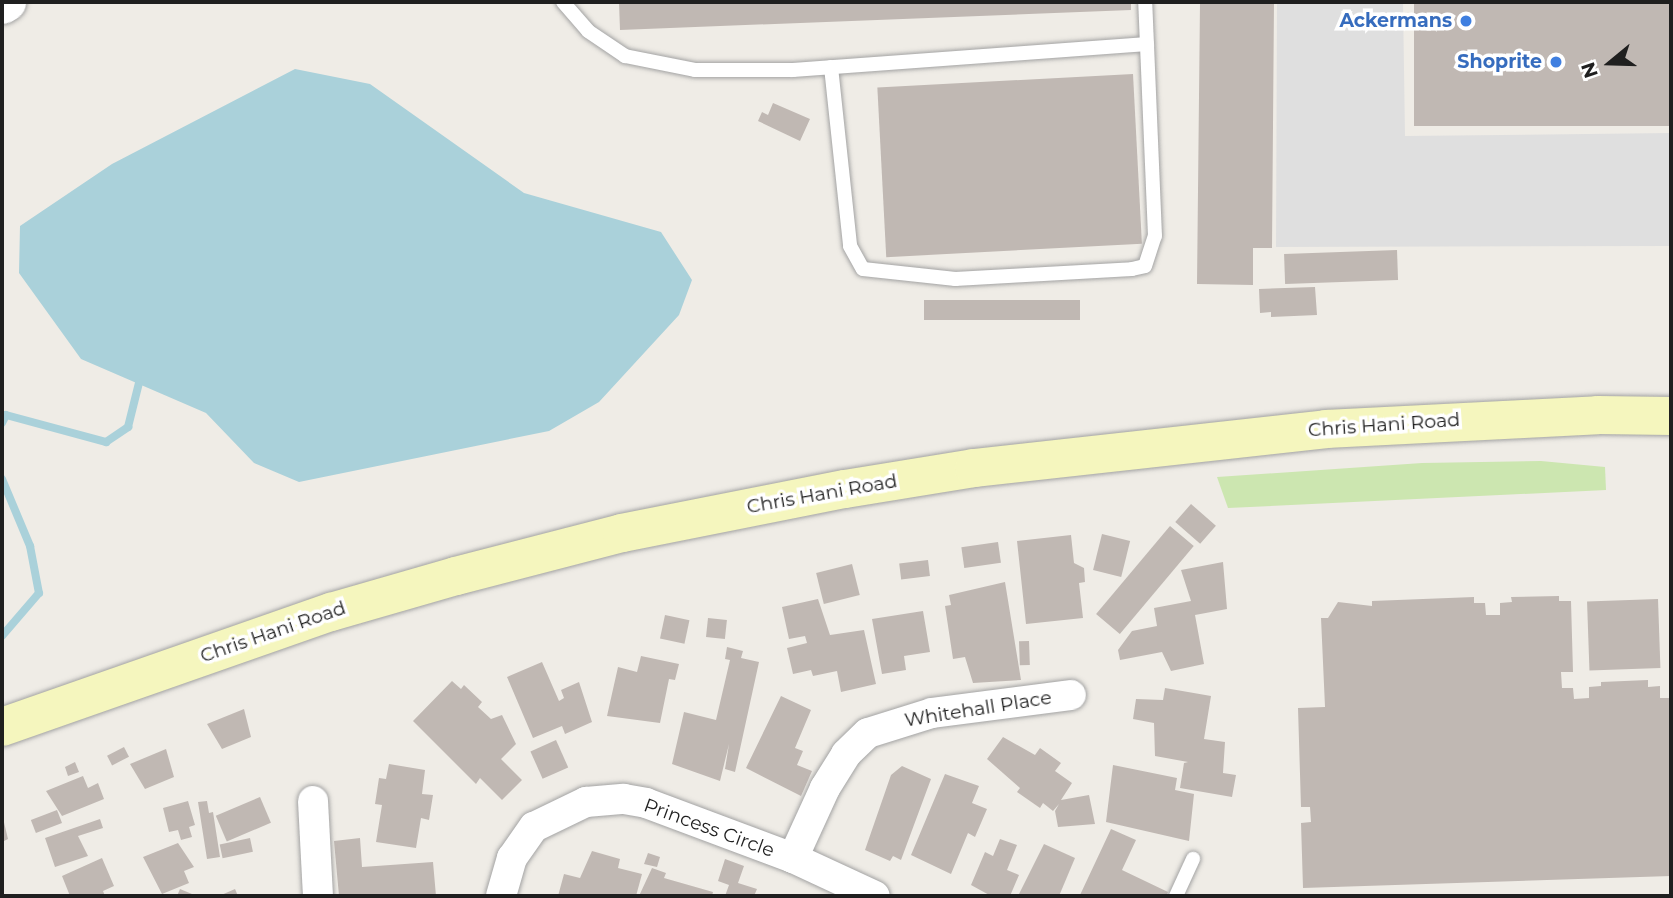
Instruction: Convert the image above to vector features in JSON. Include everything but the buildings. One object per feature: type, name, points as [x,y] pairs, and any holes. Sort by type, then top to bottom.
[{"type":"main road","name":"Chris Hani Road","points":[[2,727],[331,612],[443,579],[622,533],[845,489],[974,468],[1300,431],[1445,421],[1671,416]]},
{"type":"street","points":[[2,5],[7,2]]},
{"type":"street","name":"Whitehall Place","points":[[793,859],[825,788],[846,754],[868,733],[932,713],[1071,695]]},
{"type":"street","points":[[313,801],[317,896]]},
{"type":"street","name":"Princess Circle","points":[[502,896],[512,858],[534,827],[586,802],[646,803],[793,859],[875,896]]},
{"type":"lane","points":[[563,2],[588,32],[625,56],[656,65],[695,70],[831,67],[1147,44]]},
{"type":"lane","points":[[831,67],[850,246],[863,269],[954,279],[1085,274],[1145,265],[1153,254],[1145,2]]},
{"type":"lane","points":[[1175,896],[1193,859]]},
{"type":"green space","points":[[1541,461],[1605,467],[1606,490],[1228,508],[1217,477],[1422,463]]},
{"type":"shaded area","points":[[1277,2],[1403,2],[1405,136],[1671,133],[1671,246],[1276,247]]},
{"type":"water","points":[[295,69],[370,84],[524,193],[661,232],[692,280],[679,315],[599,402],[549,431],[299,482],[254,463],[206,413],[81,359],[19,273],[20,226],[112,164]]},
{"type":"waterway","points":[[2,423],[6,415],[106,442],[128,427],[139,383]]},
{"type":"waterway","points":[[2,479],[30,546],[39,593],[2,636]]},
{"type":"place","name":"Ackermans","points":[[1466,21]]},
{"type":"place","name":"Shoprite","points":[[1556,62]]}]
